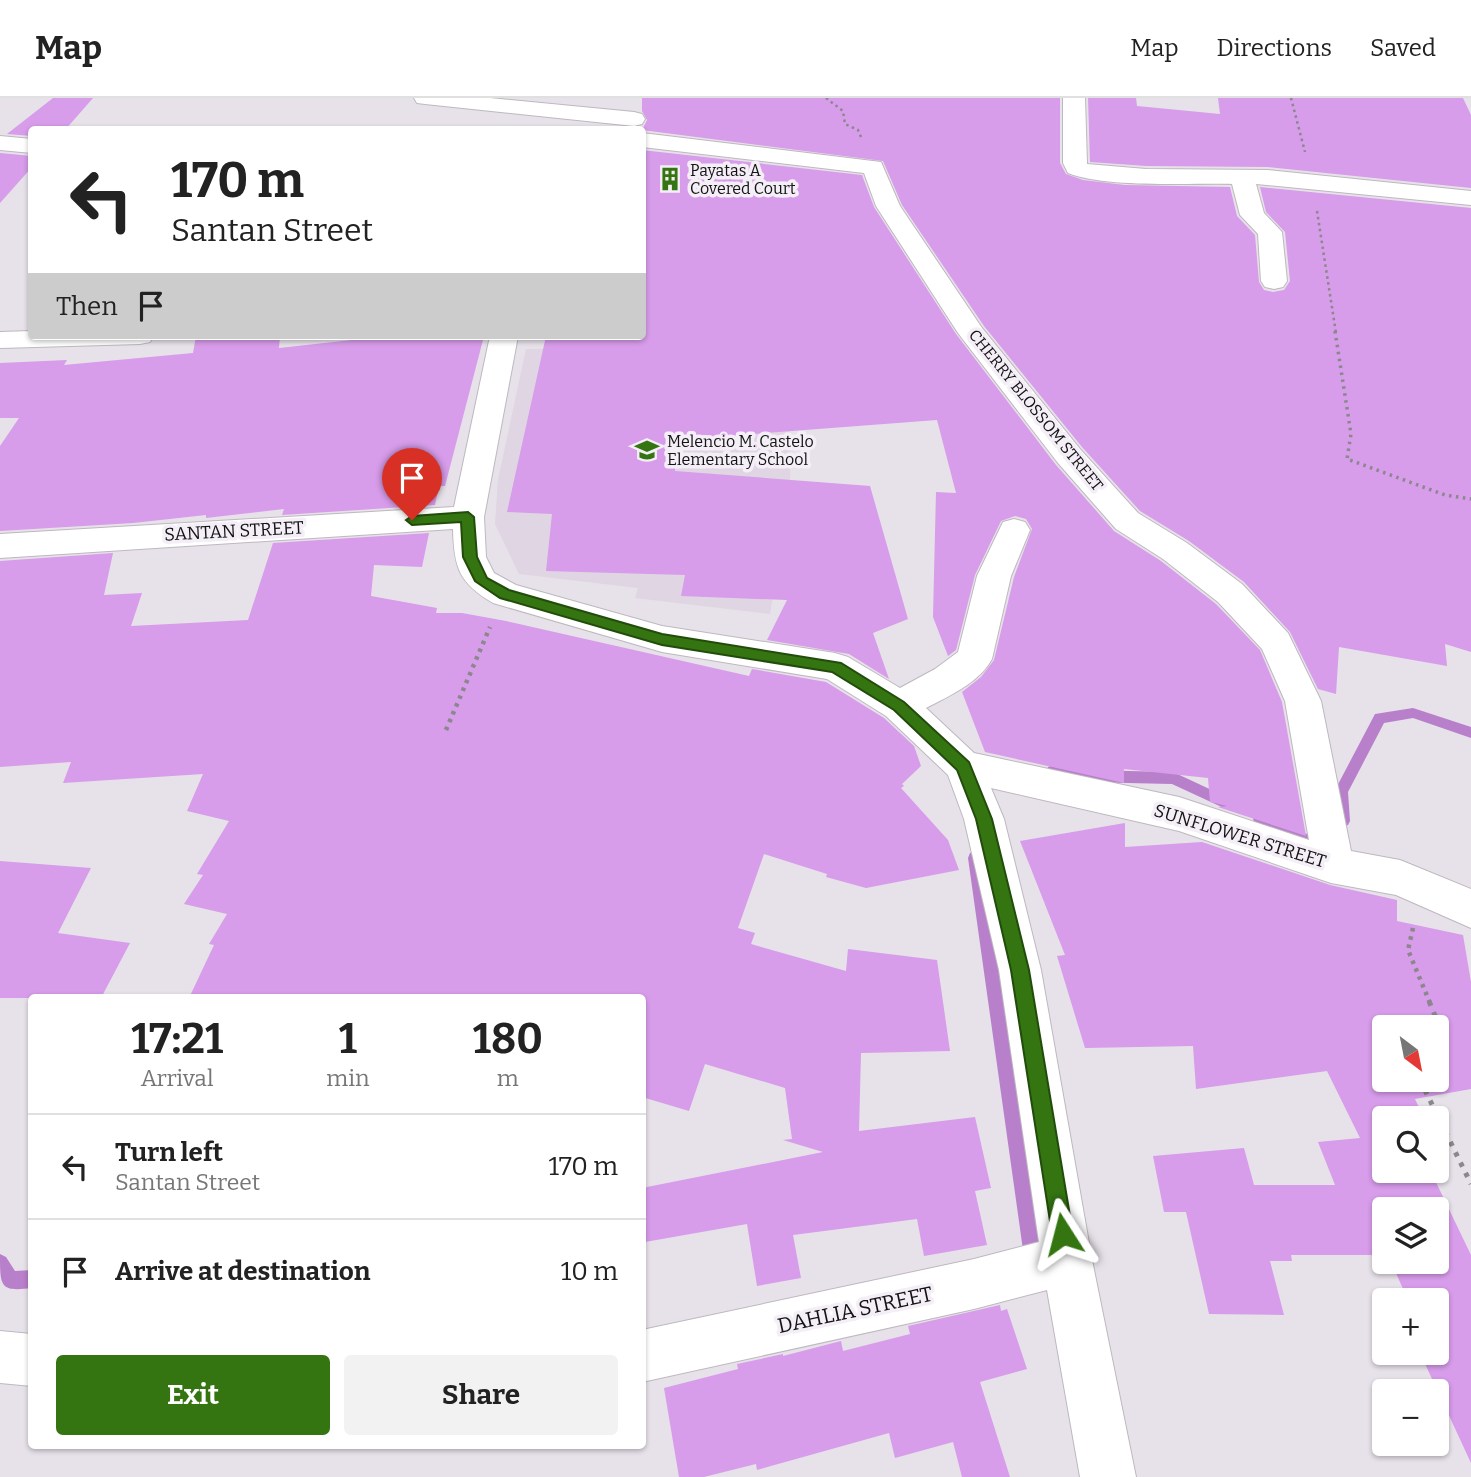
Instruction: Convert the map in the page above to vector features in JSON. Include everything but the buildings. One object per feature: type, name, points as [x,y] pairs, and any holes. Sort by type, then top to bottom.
[{"type":"street","points":[[425,98],[614,126]]},
{"type":"street","points":[[635,126],[649,98]]},
{"type":"street","points":[[1074,98],[1074,163],[1079,170],[1146,176],[1312,181],[1471,198]]},
{"type":"street","points":[[646,131],[873,167]]},
{"type":"street","points":[[0,143],[28,146]]},
{"type":"street","name":"CHERRY BLOSSOM STREET","points":[[873,167],[888,206],[972,333],[1069,456],[1127,521],[1175,551],[1230,593],[1276,642],[1303,701],[1330,850]]},
{"type":"street","points":[[1242,177],[1252,215],[1270,232],[1274,281]]},
{"type":"street","points":[[0,341],[28,340]]},
{"type":"street","points":[[503,340],[468,517],[470,557],[482,581],[505,594],[662,639],[835,667],[899,706],[963,766],[984,819],[1020,970],[1067,1261],[1108,1477]]},
{"type":"street","name":"SANTAN STREET","points":[[0,546],[468,517]]},
{"type":"street","points":[[899,706],[948,679],[974,659],[994,576],[1014,530]]},
{"type":"street","name":"SUNFLOWER STREET","points":[[963,766],[1330,850],[1471,909]]},
{"type":"street","name":"DAHLIA STREET","points":[[646,1355],[961,1287],[1067,1261]]},
{"type":"street","points":[[0,1357],[28,1360]]},
{"type":"path","points":[[826,98],[843,111],[845,124],[858,130],[873,167]]},
{"type":"path","points":[[1292,98],[1312,181],[1351,434],[1347,459],[1445,495],[1471,499]]},
{"type":"path","points":[[446,730],[505,594]]},
{"type":"path","points":[[1422,887],[1408,950],[1435,1015]]},
{"type":"path","points":[[1426,1092],[1471,1184]]},
{"type":"shaded area","name":"Melencio M. Castelo Elementary School","points":[[791,346],[790,491],[770,614],[635,598],[638,588],[519,574],[495,524],[498,480],[526,349]]},
{"type":"waterway","points":[[1343,821],[1341,792],[1380,718],[1413,713],[1471,733]]},
{"type":"waterway","points":[[1053,771],[1084,776],[1173,778],[1226,803]]},
{"type":"waterway","points":[[1260,819],[1315,844]]},
{"type":"waterway","points":[[975,858],[1033,1256],[1029,1257]]},
{"type":"waterway","points":[[0,1263],[10,1281],[28,1279]]},
{"type":"place","name":"Payatas A Covered Court","points":[[670,179]]},
{"type":"place","name":"Melencio M. Castelo Elementary School","points":[[647,450]]},
{"type":"route","points":[[412,520],[468,517],[470,557],[482,581],[505,594],[662,639],[835,667],[899,706],[963,766],[984,819],[1020,970],[1063,1234]]}]
